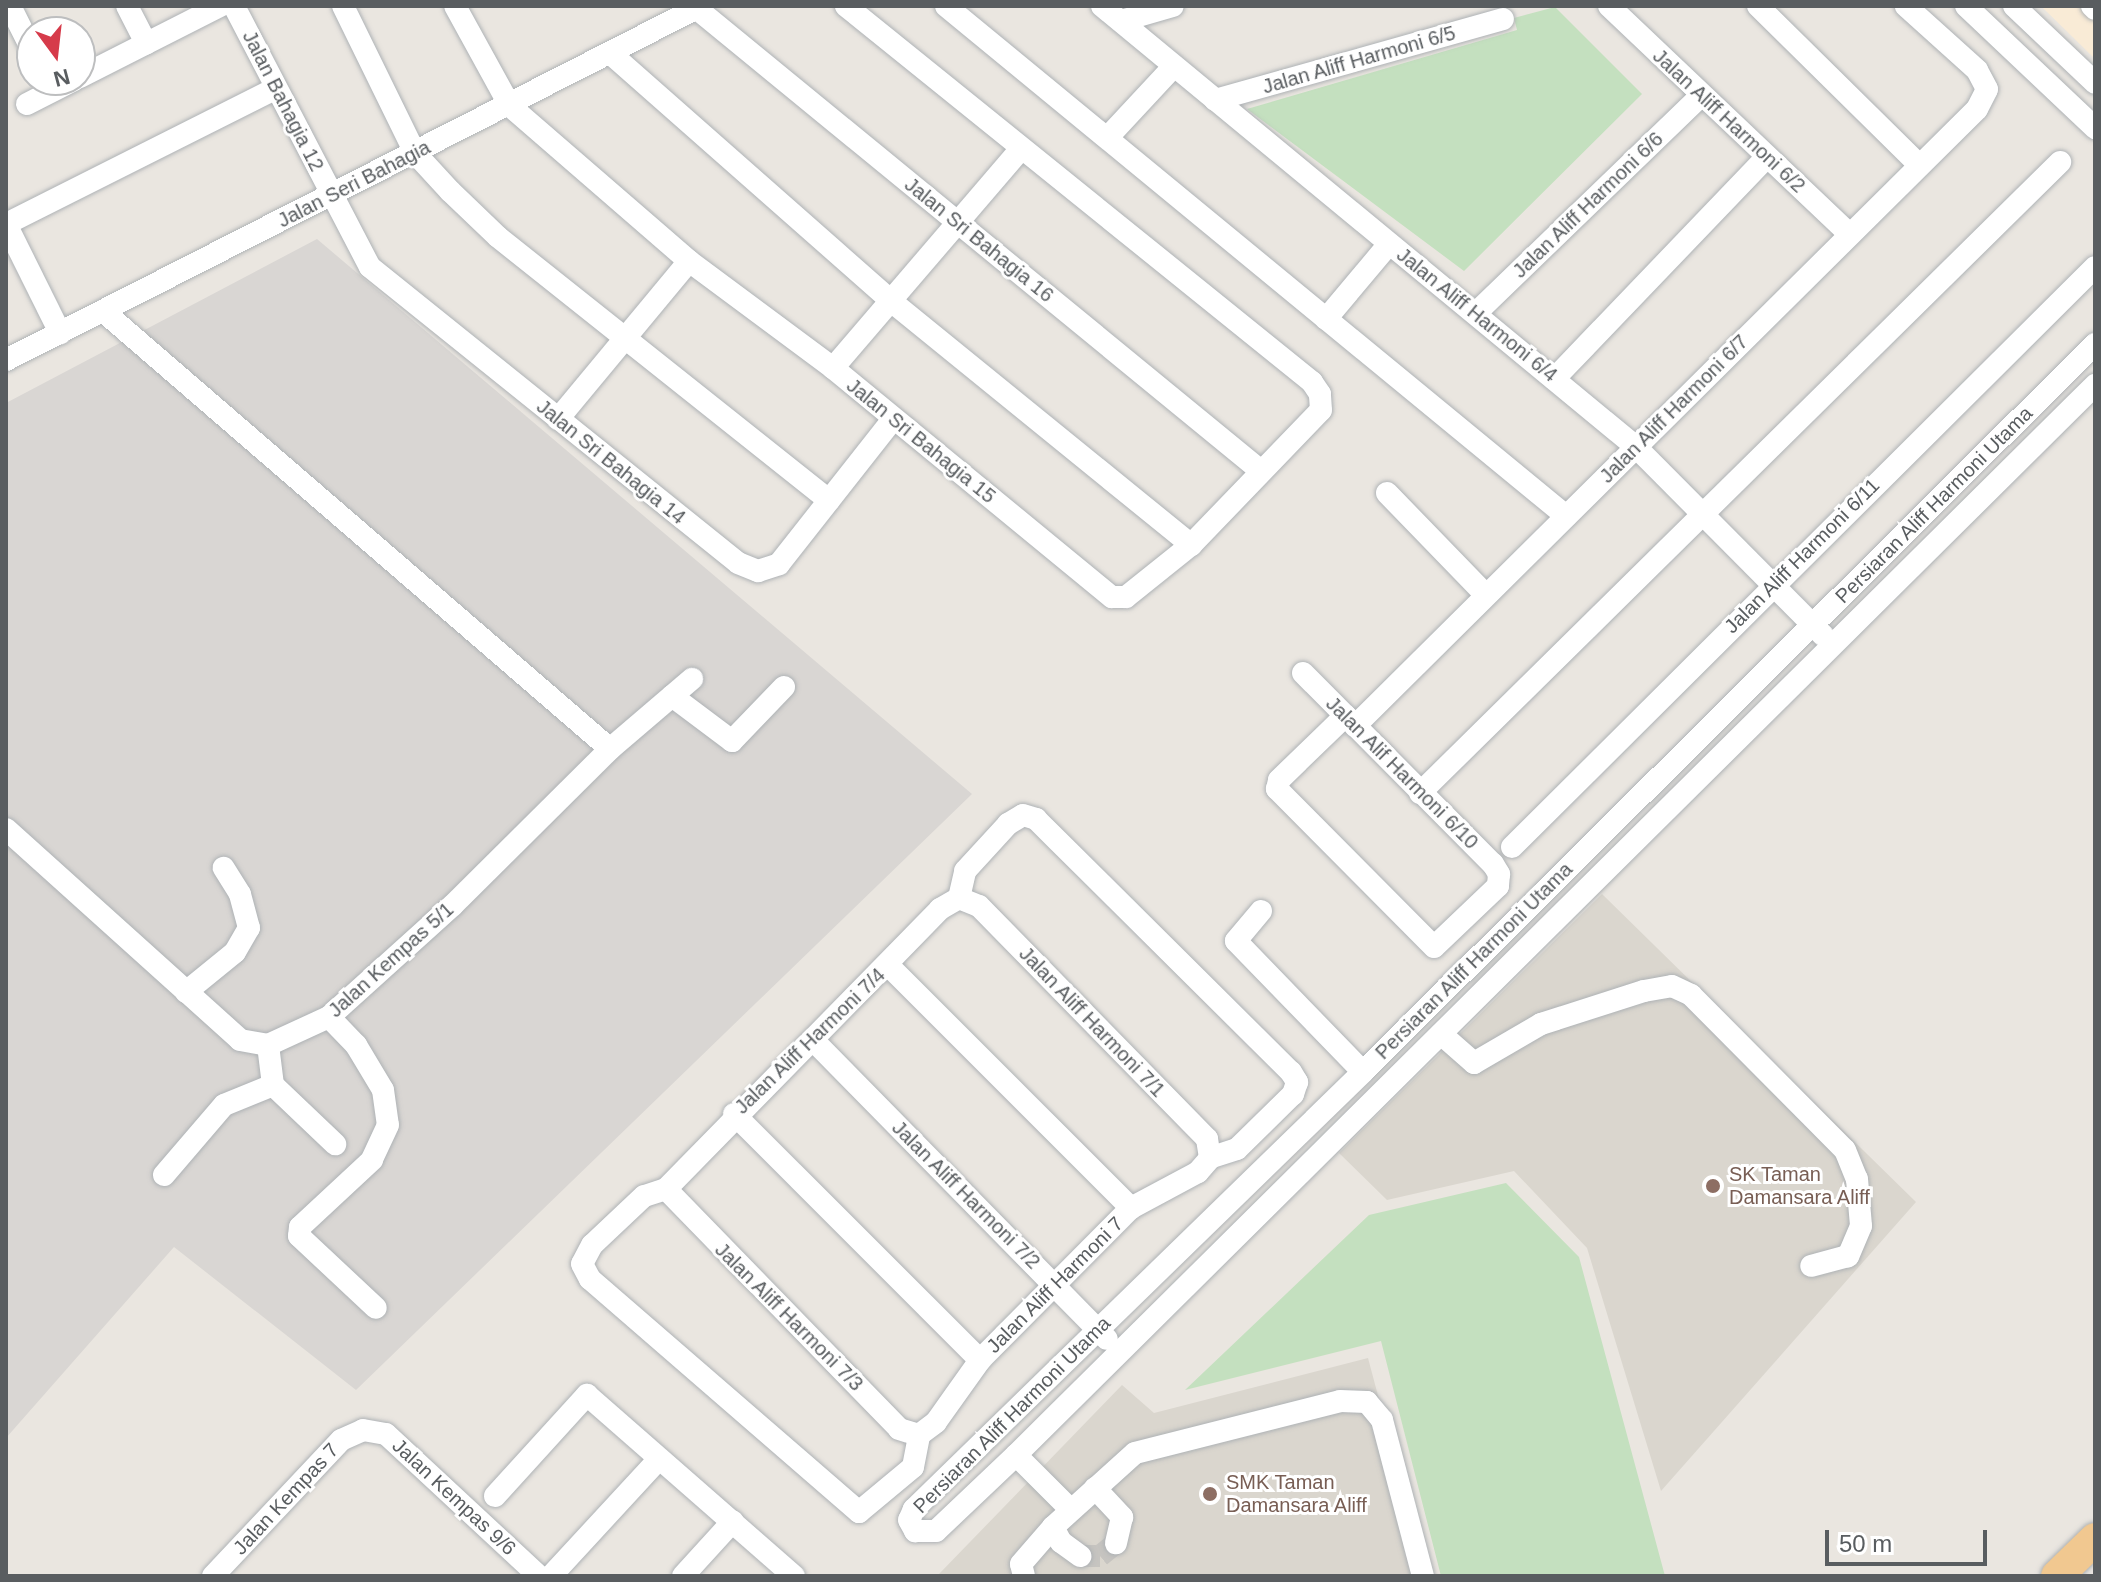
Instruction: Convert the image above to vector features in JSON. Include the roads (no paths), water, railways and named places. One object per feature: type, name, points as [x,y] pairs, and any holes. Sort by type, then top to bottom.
[{"type":"highway","points":[[2057,1576],[2095,1539]]},
{"type":"street","points":[[127,6],[146,43]]},
{"type":"street","points":[[96,69],[220,6]]},
{"type":"street","name":"Jalan Bahagia 12","points":[[234,6],[331,196]]},
{"type":"street","points":[[343,6],[415,153],[498,237],[829,500]]},
{"type":"street","points":[[455,6],[510,106]]},
{"type":"street","points":[[833,368],[1021,149],[846,6]]},
{"type":"street","points":[[946,6],[1566,516]]},
{"type":"street","name":"Jalan Aliff Harmoni 6/4","points":[[1102,6],[1636,447],[1833,644]]},
{"type":"street","points":[[1121,21],[1173,6]]},
{"type":"street","name":"Jalan Aliff Harmoni 6/2","points":[[1609,6],[1700,97],[1850,235]]},
{"type":"street","points":[[1758,6],[1918,164]]},
{"type":"street","name":"Jalan Aliff Harmoni 6/7","points":[[1499,874],[1498,886],[1434,947],[1283,798],[1279,780],[1350,721],[1485,594],[1977,109],[1987,89],[1977,70],[1906,6]]},
{"type":"street","points":[[1966,6],[2095,128]]},
{"type":"street","points":[[2014,6],[2095,83]]},
{"type":"street","name":"Jalan Seri Bahagia","points":[[6,360],[510,106],[698,7]]},
{"type":"street","name":"Jalan Sri Bahagia 16","points":[[698,7],[1261,471]]},
{"type":"street","name":"Jalan Aliff Harmoni 6/5","points":[[1215,100],[1503,19]]},
{"type":"street","points":[[610,53],[891,301],[1191,545]]},
{"type":"street","points":[[1108,137],[1174,66]]},
{"type":"street","points":[[60,333],[6,224],[276,88]]},
{"type":"street","points":[[27,104],[37,96]]},
{"type":"street","name":"Jalan Aliff Harmoni 6/6","points":[[1476,313],[1700,97]]},
{"type":"street","name":"Jalan Sri Bahagia 15","points":[[510,106],[689,261],[833,368],[1112,597],[1137,591],[1191,545],[1321,410],[1320,394],[1312,382],[1021,149]]},
{"type":"street","points":[[1554,379],[1767,157]]},
{"type":"street","points":[[1420,793],[2060,162]]},
{"type":"street","name":"Jalan Sri Bahagia 14","points":[[331,196],[370,267],[738,563],[758,571],[779,564],[893,419]]},
{"type":"street","points":[[1326,319],[1389,244]]},
{"type":"street","points":[[558,419],[689,261]]},
{"type":"street","name":"Jalan Aliff Harmoni 6/11","points":[[1512,847],[1774,582],[2095,267]]},
{"type":"street","points":[[103,311],[610,749]]},
{"type":"street","name":"Persiaran Aliff Harmoni Utama","points":[[2095,344],[1363,1072],[914,1509],[909,1520],[915,1531],[936,1531],[1016,1455],[2095,385]]},
{"type":"street","points":[[1387,493],[1485,594]]},
{"type":"street","name":"Jalan Alif Harmoni 6/10","points":[[1303,673],[1499,874]]},
{"type":"street","name":"Jalan Kempas 5/1","points":[[268,1045],[329,1017],[453,905],[610,749],[692,679]]},
{"type":"street","points":[[672,696],[732,741],[784,687]]},
{"type":"street","name":"Jalan Aliff Harmoni 7","points":[[919,1435],[936,1422],[980,1360],[1131,1208],[1198,1172],[1210,1158],[1237,1149],[1293,1094],[1297,1082],[1291,1072],[1036,819],[1023,815],[1008,824],[965,871],[959,898]]},
{"type":"street","points":[[6,829],[240,1040],[268,1045],[273,1085],[335,1144]]},
{"type":"street","points":[[186,992],[235,952],[249,928],[240,894],[224,868]]},
{"type":"street","name":"Jalan Aliff Harmoni 7/4","points":[[919,1435],[913,1467],[859,1512],[590,1279],[582,1264],[592,1245],[644,1196],[666,1189],[734,1114],[813,1040],[940,909],[959,898]]},
{"type":"street","name":"Jalan Aliff Harmoni 7/1","points":[[959,898],[979,906],[1207,1139],[1210,1158]]},
{"type":"street","points":[[1261,911],[1236,941],[1363,1072]]},
{"type":"street","points":[[888,965],[1131,1208]]},
{"type":"street","points":[[1441,1034],[1474,1063],[1541,1024],[1644,991],[1672,986],[1691,995],[1845,1150],[1857,1179],[1861,1226],[1848,1256],[1811,1266]]},
{"type":"street","points":[[329,1017],[356,1045],[383,1090],[388,1125],[372,1160],[300,1227],[299,1236],[376,1308]]},
{"type":"street","name":"Jalan Aliff Harmoni 7/2","points":[[813,1040],[1119,1351]]},
{"type":"street","points":[[164,1175],[224,1105],[273,1085]]},
{"type":"street","points":[[734,1114],[980,1360]]},
{"type":"street","name":"Jalan Aliff Harmoni 7/3","points":[[666,1189],[899,1429],[919,1435]]},
{"type":"street","points":[[495,1496],[587,1395],[794,1576]]},
{"type":"street","points":[[1024,1576],[1021,1564],[1053,1527],[1135,1453],[1340,1401],[1367,1402],[1382,1420],[1423,1576]]},
{"type":"street","name":"Jalan Kempas 7","points":[[213,1576],[341,1440],[363,1430]]},
{"type":"street","name":"Jalan Kempas 9/6","points":[[363,1430],[386,1434],[539,1576]]},
{"type":"street","points":[[1016,1455],[1070,1509]]},
{"type":"street","points":[[551,1576],[659,1459]]},
{"type":"street","points":[[1095,1488],[1122,1517],[1116,1543]]},
{"type":"street","points":[[683,1576],[733,1521]]},
{"type":"street","points":[[1053,1527],[1061,1542],[1080,1556]]},
{"type":"tunnel","points":[[1080,1556],[1100,1556],[1116,1543]]},
{"type":"place","name":"SK Taman Damansara Aliff","points":[[1713,1186]]},
{"type":"place","name":"SMK Taman Damansara Aliff","points":[[1210,1494]]}]
